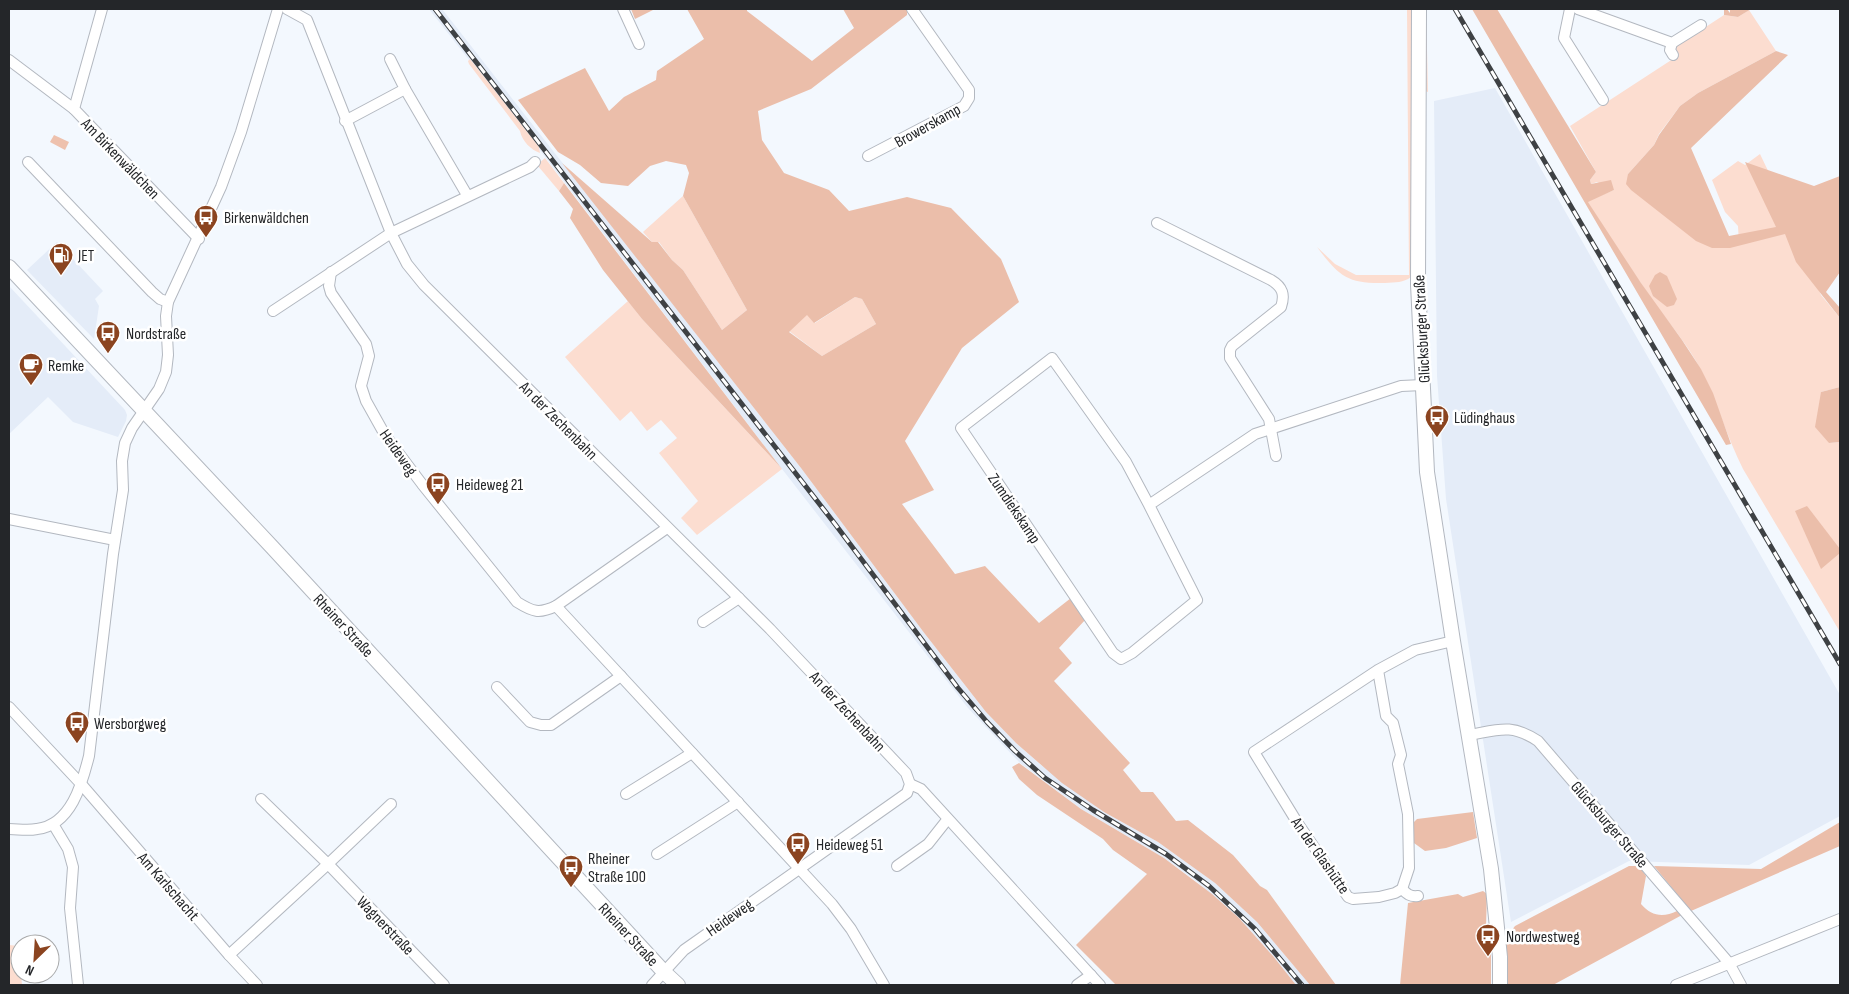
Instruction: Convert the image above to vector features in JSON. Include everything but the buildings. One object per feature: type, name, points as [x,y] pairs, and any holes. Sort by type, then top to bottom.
[{"type":"main road","name":"Glücksburger Straße","points":[[1419,9],[1418,284],[1427,472],[1491,870],[1500,957],[1500,985]]},
{"type":"main road","name":"Rheiner Straße","points":[[9,267],[678,985]]},
{"type":"street","name":"Am Birkenwäldchen","points":[[102,9],[74,109],[199,239]]},
{"type":"street","points":[[9,829],[38,829],[54,824],[72,803],[82,785],[89,756],[114,540],[123,490],[122,461],[125,443],[132,428],[159,389],[166,372],[168,355],[166,316],[168,302],[222,187],[241,132],[278,9]]},
{"type":"street","name":"An der Zechenbahn","points":[[287,9],[307,20],[391,233],[407,264],[424,285],[770,629],[906,773],[910,784],[921,789],[1100,985]]},
{"type":"street","points":[[623,9],[639,44]]},
{"type":"street","name":"Browerskamp","points":[[868,156],[964,106],[969,98],[969,90],[912,9]]},
{"type":"street","points":[[1570,9],[1564,38],[1603,100]]},
{"type":"street","points":[[1578,9],[1672,44]]},
{"type":"street","points":[[1673,55],[1670,50],[1672,44],[1701,25]]},
{"type":"street","points":[[390,59],[405,89],[467,195]]},
{"type":"street","points":[[9,61],[74,109]]},
{"type":"street","points":[[345,120],[405,89]]},
{"type":"street","points":[[28,162],[152,292],[160,299],[168,302]]},
{"type":"street","points":[[273,311],[391,233],[467,195],[530,167],[535,162]]},
{"type":"street","points":[[1157,223],[1272,280],[1282,290],[1281,307],[1232,346],[1229,353],[1232,362],[1269,419],[1276,456]]},
{"type":"street","name":"Heideweg","points":[[331,272],[329,286],[331,293],[366,344],[369,356],[361,386],[366,401],[385,435],[517,602],[530,610],[544,612],[556,606],[667,528]]},
{"type":"street","name":"Zumdiekskamp","points":[[1052,358],[1126,462],[1149,505],[1197,600],[1132,653],[1121,659],[1114,653],[961,428],[1052,358]]},
{"type":"street","points":[[1149,505],[1255,434],[1401,386],[1423,385]]},
{"type":"street","points":[[9,519],[114,540]]},
{"type":"street","points":[[703,622],[739,598]]},
{"type":"street","points":[[556,606],[832,904],[851,929],[884,985]]},
{"type":"street","name":"An der Glashütte","points":[[1402,889],[1379,897],[1353,899],[1348,897],[1296,822],[1254,752],[1378,670],[1415,650],[1453,641]]},
{"type":"street","points":[[1378,670],[1386,716],[1393,723],[1401,755],[1398,764],[1408,814],[1409,868],[1402,889],[1413,897],[1418,896]]},
{"type":"street","points":[[497,687],[530,722],[551,725],[621,676]]},
{"type":"street","name":"Am Karlschacht","points":[[9,707],[82,785],[228,955],[257,985]]},
{"type":"street","name":"Glücksburger Straße","points":[[1469,735],[1504,728],[1516,730],[1538,741],[1729,962],[1741,985]]},
{"type":"street","points":[[626,794],[692,753]]},
{"type":"street","name":"Heideweg","points":[[664,972],[684,950],[907,793],[910,784]]},
{"type":"street","name":"Wagnerstraße","points":[[261,799],[328,864],[444,985]]},
{"type":"street","points":[[657,854],[738,802]]},
{"type":"street","points":[[228,955],[391,804]]},
{"type":"street","points":[[897,866],[928,844],[948,820]]},
{"type":"street","points":[[54,824],[68,849],[73,866],[70,908],[78,985]]},
{"type":"street","points":[[1676,985],[1729,962],[1840,919]]},
{"type":"street","points":[[652,985],[664,972]]},
{"type":"street","points":[[1076,985],[1091,975]]},
{"type":"shaded area","points":[[429,9],[442,9],[801,468],[986,712],[1016,743],[1041,765],[1104,812],[1158,842],[1215,883],[1257,922],[1310,985],[1296,985],[1239,918],[1196,881],[1164,858],[1081,809],[1020,763],[968,708],[782,469],[539,149]]},
{"type":"shaded area","points":[[631,9],[655,9],[635,19]]},
{"type":"shaded area","points":[[687,9],[747,9],[747,11],[812,61],[854,28],[843,9],[907,9],[907,15],[811,89],[758,111],[762,140],[784,173],[829,190],[849,211],[907,197],[951,208],[1001,259],[1019,302],[962,348],[905,441],[934,490],[902,504],[955,574],[985,566],[1039,623],[1071,598],[1086,619],[1059,648],[1072,663],[1054,681],[1130,763],[1123,770],[1141,792],[1153,792],[1176,821],[1188,820],[1233,855],[1260,886],[1267,890],[1336,985],[1310,985],[1257,922],[1215,883],[1158,842],[1104,812],[1062,783],[1016,743],[986,712],[801,468],[562,163],[652,242],[658,242],[672,260],[683,270],[722,330],[747,310],[683,196],[689,173],[686,165],[666,161],[650,166],[628,186],[601,183],[580,165],[558,152],[518,100],[585,68],[609,111],[624,97],[656,80],[657,71],[704,39]],"holes":[[[855,297],[862,299],[876,324],[822,356],[789,332],[807,315],[814,323]]]},
{"type":"shaded area","points":[[1407,9],[1411,9],[1413,60],[1411,277],[1396,282],[1361,282],[1353,280],[1338,271],[1317,247],[1335,264],[1356,275],[1409,275]]},
{"type":"shaded area","points":[[1424,9],[1426,9],[1428,92],[1425,91]]},
{"type":"shaded area","points":[[1472,9],[1497,9],[1596,172],[1590,180],[1591,184],[1611,180],[1614,190],[1588,202],[1701,369],[1713,393],[1731,444],[1726,445]]},
{"type":"shaded area","points":[[1724,9],[1727,9],[1730,13],[1730,9],[1751,9],[1738,17],[1724,15]]},
{"type":"shaded area","points":[[1749,10],[1776,51],[1698,93],[1680,106],[1659,134],[1654,145],[1628,174],[1739,244],[1738,226],[1725,212],[1712,180],[1738,161],[1745,165],[1760,154],[1784,204],[1821,295],[1840,318],[1840,387],[1821,392],[1829,443],[1840,442],[1840,632],[1743,469],[1707,382],[1696,361],[1644,289],[1587,201],[1614,190],[1597,182],[1591,184],[1590,180],[1596,172],[1570,126],[1679,55],[1675,47],[1724,15],[1738,17]]},
{"type":"shaded area","points":[[1776,51],[1788,55],[1691,148],[1729,236],[1776,227],[1745,162],[1814,186],[1840,176],[1840,272],[1826,292],[1840,308],[1840,318],[1796,262],[1785,234],[1730,248],[1712,248],[1696,241],[1626,184],[1628,174],[1654,145],[1680,106],[1698,93]]},
{"type":"shaded area","points":[[470,59],[539,147],[540,153],[525,142],[520,131],[469,64],[468,61]]},
{"type":"shaded area","points":[[1495,88],[1840,695],[1840,816],[1749,865],[1629,861],[1511,922],[1446,499],[1437,376],[1434,101]]},
{"type":"shaded area","points":[[54,135],[69,142],[65,150],[50,142]]},
{"type":"shaded area","points":[[545,158],[564,183],[559,191],[538,166]]},
{"type":"shaded area","points":[[564,183],[782,469],[642,319],[603,270],[570,218],[573,209],[559,191]]},
{"type":"shaded area","points":[[683,196],[747,310],[722,330],[683,270],[672,260],[659,242],[652,242],[643,232]]},
{"type":"shaded area","points":[[57,242],[103,291],[95,299],[99,306],[94,339],[27,270]]},
{"type":"shaded area","points":[[1660,272],[1667,276],[1677,299],[1674,305],[1667,307],[1653,296],[1649,286],[1655,275]]},
{"type":"shaded area","points":[[9,286],[125,410],[127,415],[126,421],[118,437],[73,422],[48,397],[9,434]]},
{"type":"shaded area","points":[[855,297],[862,299],[876,324],[822,356],[789,331],[807,314],[815,323]]},
{"type":"shaded area","points":[[628,301],[642,319],[782,469],[697,535],[681,518],[698,501],[659,453],[677,438],[661,420],[647,431],[631,411],[620,421],[565,357]]},
{"type":"shaded area","points":[[1840,387],[1840,442],[1829,443],[1815,427],[1821,392]]},
{"type":"shaded area","points":[[1807,506],[1840,549],[1840,553],[1821,569],[1795,511]]},
{"type":"shaded area","points":[[1019,763],[1081,809],[1164,858],[1212,894],[1239,918],[1296,985],[1116,985],[1076,945],[1147,874],[1113,850],[1103,839],[1037,795],[1019,779],[1012,767]]},
{"type":"shaded area","points":[[1473,812],[1477,838],[1446,848],[1425,851],[1414,843],[1413,823],[1417,819]]},
{"type":"shaded area","points":[[1840,822],[1840,846],[1691,911],[1654,866],[1761,869]]},
{"type":"shaded area","points":[[1629,866],[1639,866],[1646,876],[1641,904],[1645,908],[1658,915],[1667,915],[1677,911],[1682,915],[1553,985],[1505,985],[1505,939],[1515,926]]},
{"type":"shaded area","points":[[1483,891],[1487,894],[1486,926],[1491,940],[1491,985],[1400,985],[1408,903],[1458,894],[1463,897]]},
{"type":"shaded area","points":[[9,945],[10,984],[22,985],[9,985]]},
{"type":"railway","points":[[435,9],[835,524],[958,688],[987,722],[1045,778],[1093,810],[1166,854],[1209,886],[1255,929],[1302,985]]},
{"type":"railway","points":[[1455,9],[1840,664]]},
{"type":"place","name":"Birkenwäldchen","points":[[206,238]]},
{"type":"place","name":"JET","points":[[61,276]]},
{"type":"place","name":"Nordstraße","points":[[108,354]]},
{"type":"place","name":"Remke","points":[[31,386]]},
{"type":"place","name":"Lüdinghaus","points":[[1437,438]]},
{"type":"place","name":"Heideweg 21","points":[[438,505]]},
{"type":"place","name":"Wersborgweg","points":[[77,744]]},
{"type":"place","name":"Heideweg 51","points":[[798,865]]},
{"type":"place","name":"Rheiner Straße 100","points":[[571,888]]},
{"type":"place","name":"Nordwestweg","points":[[1488,957]]}]
